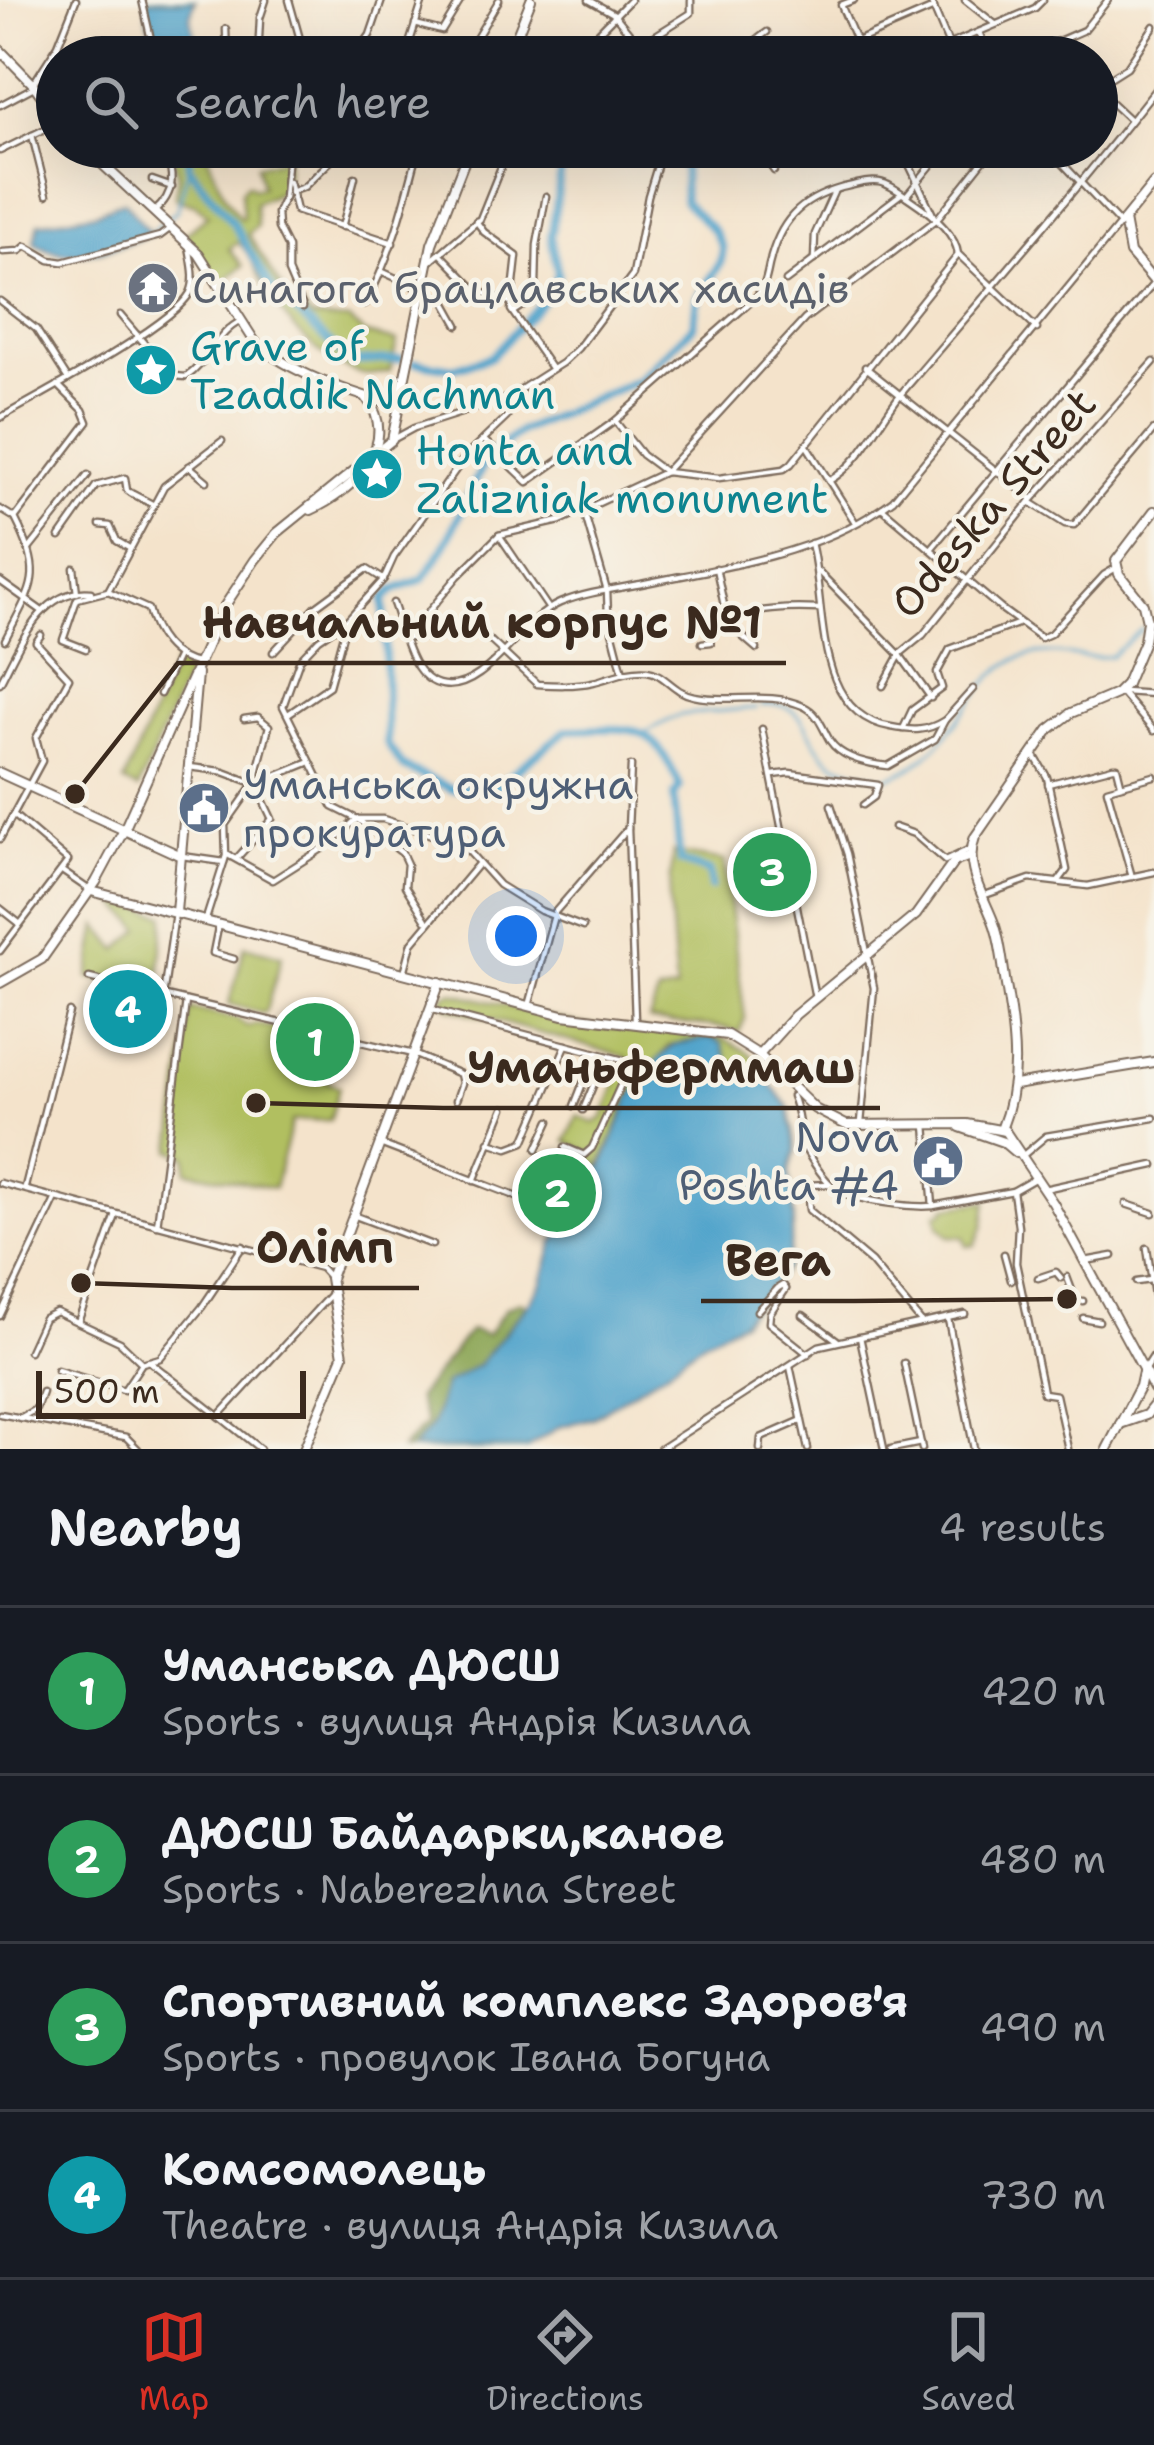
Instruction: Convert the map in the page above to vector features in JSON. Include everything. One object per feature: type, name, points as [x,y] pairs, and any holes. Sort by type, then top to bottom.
[{"type":"main road","points":[[516,36],[531,0]]},
{"type":"main road","points":[[2,57],[36,88]]},
{"type":"main road","points":[[107,168],[188,243],[218,281],[255,343],[277,359],[399,407]]},
{"type":"main road","points":[[0,983],[34,966],[91,891],[124,830],[234,588],[277,532],[392,440],[427,265],[462,168]]},
{"type":"main road","points":[[1154,183],[1122,222],[1125,242],[1154,282]]},
{"type":"main road","points":[[297,515],[346,491],[370,459],[379,431],[373,406],[365,396]]},
{"type":"main road","points":[[338,483],[346,491]]},
{"type":"main road","points":[[759,1055],[815,998],[916,915],[954,862],[970,852],[1049,730],[1065,717],[1120,692],[1144,641],[1149,607],[1116,568],[1118,555],[1154,511]]},
{"type":"main road","points":[[176,912],[191,688]]},
{"type":"main road","points":[[0,772],[181,856]]},
{"type":"main road","points":[[970,852],[995,926],[1015,1043],[1015,1084],[1004,1134]]},
{"type":"main road","points":[[91,891],[529,1006],[635,1026],[714,1032],[759,1055],[826,1117],[861,1127],[927,1132],[953,1124],[1004,1134],[1044,1189],[1154,1390]]},
{"type":"main road","points":[[304,1449],[343,1356],[330,1278],[440,982]]},
{"type":"main road","points":[[1015,1084],[1154,1062]]},
{"type":"main road","points":[[976,1129],[996,1121],[1011,1104]]},
{"type":"main road","points":[[976,1129],[1021,1157]]},
{"type":"main road","points":[[1106,1449],[1143,1372]]},
{"type":"main road","points":[[1140,1386],[1154,1390]]},
{"type":"main road","points":[[1119,1425],[1146,1415],[1154,1405]]},
{"type":"main road","points":[[1130,1406],[1146,1415]]},
{"type":"street","points":[[62,36],[76,0]]},
{"type":"street","points":[[142,0],[150,36]]},
{"type":"street","points":[[259,36],[266,0]]},
{"type":"street","points":[[289,0],[299,36]]},
{"type":"street","points":[[369,36],[382,0]]},
{"type":"street","points":[[412,36],[423,0]]},
{"type":"street","points":[[416,23],[442,31],[461,0]]},
{"type":"street","points":[[478,36],[499,0]]},
{"type":"street","points":[[590,0],[614,14],[632,36]]},
{"type":"street","points":[[594,36],[630,0]]},
{"type":"street","points":[[854,0],[841,5],[854,36]]},
{"type":"street","points":[[930,0],[945,36]]},
{"type":"street","points":[[965,0],[995,24]]},
{"type":"street","points":[[970,36],[1035,8],[1043,0]]},
{"type":"street","points":[[1070,36],[1084,30],[1108,0]]},
{"type":"street","points":[[655,36],[691,13],[691,4]]},
{"type":"street","points":[[866,36],[934,8]]},
{"type":"street","points":[[1118,73],[1154,26]]},
{"type":"street","points":[[226,29],[226,36]]},
{"type":"street","points":[[762,36],[767,32]]},
{"type":"street","points":[[979,32],[981,36]]},
{"type":"street","points":[[0,105],[36,82]]},
{"type":"street","points":[[1118,135],[1153,96]]},
{"type":"street","points":[[1118,109],[1130,121]]},
{"type":"street","points":[[0,151],[36,133]]},
{"type":"street","points":[[32,135],[36,152]]},
{"type":"street","points":[[40,168],[46,195]]},
{"type":"street","points":[[157,214],[172,187],[172,168]]},
{"type":"street","points":[[287,168],[296,211],[393,243]]},
{"type":"street","points":[[290,192],[304,187],[323,168]]},
{"type":"street","points":[[365,305],[383,272],[413,168]]},
{"type":"street","points":[[427,265],[476,221],[500,168]]},
{"type":"street","points":[[392,440],[414,428],[507,398],[578,348],[633,275],[657,168]]},
{"type":"street","points":[[910,168],[936,220]]},
{"type":"street","points":[[786,281],[904,195],[929,168]]},
{"type":"street","points":[[407,638],[499,535],[560,521],[665,472],[805,319],[936,220],[977,168]]},
{"type":"street","points":[[393,603],[418,670],[446,686],[462,686],[549,610],[607,591],[811,543],[882,508],[952,432],[1122,222],[1066,168]]},
{"type":"street","points":[[829,481],[850,466],[900,394],[1090,168]]},
{"type":"street","points":[[288,176],[277,213],[278,228],[288,248],[288,272],[303,307]]},
{"type":"street","points":[[342,227],[355,177]]},
{"type":"street","points":[[483,440],[528,482],[615,422],[754,299],[767,281],[782,230],[802,204],[815,195],[880,179],[936,220],[957,245],[958,254],[1037,329]]},
{"type":"street","points":[[152,180],[172,187]]},
{"type":"street","points":[[814,260],[815,234],[836,190]]},
{"type":"street","points":[[515,315],[536,287],[546,196]]},
{"type":"street","points":[[476,221],[517,256],[510,302],[552,370]]},
{"type":"street","points":[[3,252],[26,246],[63,262],[160,236],[171,226]]},
{"type":"street","points":[[1112,236],[1125,242]]},
{"type":"street","points":[[0,418],[138,336],[187,298],[192,290],[188,243]]},
{"type":"street","points":[[440,253],[476,290],[510,302]]},
{"type":"street","points":[[615,422],[642,455],[665,472],[718,478],[791,464],[958,254]]},
{"type":"street","points":[[383,272],[444,300],[458,325]]},
{"type":"street","points":[[931,548],[1154,282]]},
{"type":"street","points":[[0,301],[36,329],[68,380]]},
{"type":"street","points":[[120,315],[166,369],[186,377],[202,364],[226,329],[241,321]]},
{"type":"street","name":"Odeska Street","points":[[883,686],[900,655],[923,634],[1031,501],[1154,362]]},
{"type":"street","points":[[865,367],[1064,524],[1075,525],[1154,430]]},
{"type":"street","points":[[15,518],[87,418],[58,385]]},
{"type":"street","points":[[427,922],[405,886],[408,872],[402,853],[330,803],[283,706],[300,659],[347,620],[384,579],[465,457],[507,417],[507,398]]},
{"type":"street","points":[[108,591],[167,482],[222,441]]},
{"type":"street","points":[[807,446],[855,522]]},
{"type":"street","points":[[189,466],[207,481]]},
{"type":"street","points":[[30,548],[88,475]]},
{"type":"street","points":[[60,537],[96,486],[125,478],[127,491],[152,504]]},
{"type":"street","points":[[882,508],[1041,638],[1116,568]]},
{"type":"street","points":[[0,509],[15,518],[30,548],[33,584],[5,640]]},
{"type":"street","points":[[584,511],[607,591],[608,615],[623,673]]},
{"type":"street","points":[[100,525],[110,526],[117,541],[129,548]]},
{"type":"street","points":[[499,535],[549,610]]},
{"type":"street","points":[[811,543],[829,658],[849,707],[870,723],[903,729],[929,730],[945,720]]},
{"type":"street","points":[[74,568],[76,593]]},
{"type":"street","points":[[716,568],[732,629],[757,649]]},
{"type":"street","points":[[273,652],[315,607],[367,569],[384,579]]},
{"type":"street","points":[[819,572],[900,655],[931,698]]},
{"type":"street","points":[[0,581],[42,611]]},
{"type":"street","points":[[86,650],[63,640],[77,599],[108,591],[148,609],[152,626],[178,656],[198,663]]},
{"type":"street","points":[[0,683],[51,602],[76,593],[96,594]]},
{"type":"street","points":[[1149,607],[1154,597]]},
{"type":"street","points":[[702,643],[713,640],[711,626],[726,617],[784,608],[820,609]]},
{"type":"street","points":[[288,714],[329,686],[347,620]]},
{"type":"street","points":[[903,729],[912,710],[942,688],[938,673],[950,649],[1020,622]]},
{"type":"street","points":[[0,839],[42,761],[36,738],[69,678],[36,642],[41,635]]},
{"type":"street","points":[[407,638],[479,635],[537,684],[588,683],[651,671],[676,692],[713,700],[772,696],[807,707],[838,750],[862,761],[890,764],[935,739],[973,689]]},
{"type":"street","points":[[160,694],[178,656]]},
{"type":"street","points":[[1120,692],[1154,694]]},
{"type":"street","points":[[1120,692],[1154,731]]},
{"type":"street","points":[[206,919],[225,859],[225,825],[254,784],[269,726],[258,717],[244,719]]},
{"type":"street","points":[[762,729],[815,998]]},
{"type":"street","points":[[1033,753],[1048,784],[1067,871],[1058,882]]},
{"type":"street","points":[[189,767],[221,771],[254,784],[309,762]]},
{"type":"street","points":[[631,766],[628,828],[635,1026]]},
{"type":"street","points":[[1048,784],[1113,767],[1121,783]]},
{"type":"street","points":[[773,775],[878,785],[863,806]]},
{"type":"street","points":[[1132,877],[1108,786],[1154,776]]},
{"type":"street","points":[[237,858],[272,818],[264,802]]},
{"type":"street","points":[[831,805],[848,854],[874,981],[861,1127]]},
{"type":"street","points":[[0,951],[68,861],[14,816]]},
{"type":"street","points":[[181,856],[237,858],[273,880],[357,819],[383,820],[458,843],[500,885],[553,916],[583,927]]},
{"type":"street","points":[[894,827],[914,833],[945,861],[970,852]]},
{"type":"street","points":[[529,1006],[553,916],[628,828]]},
{"type":"street","points":[[404,973],[412,943],[479,863]]},
{"type":"street","points":[[62,872],[91,891]]},
{"type":"street","points":[[982,896],[1024,880],[1088,886],[1154,872]]},
{"type":"street","points":[[0,908],[21,924]]},
{"type":"street","points":[[164,996],[176,912]]},
{"type":"street","points":[[219,922],[214,953],[234,959]]},
{"type":"street","points":[[89,978],[413,1054],[460,1074],[462,1083],[455,1100]]},
{"type":"street","points":[[157,1225],[186,1000]]},
{"type":"street","points":[[380,1144],[544,1204],[566,1157],[561,1149],[584,1155],[592,1148],[630,1065],[430,1009]]},
{"type":"street","points":[[25,1189],[69,1012]]},
{"type":"street","points":[[292,1054],[298,1027]]},
{"type":"street","points":[[489,1142],[508,1148],[524,1142],[566,1046]]},
{"type":"street","points":[[574,1106],[594,1056]]},
{"type":"street","points":[[583,1110],[602,1064],[594,1056]]},
{"type":"street","points":[[792,1096],[804,1146],[830,1184],[849,1194],[933,1206],[1013,1192],[1037,1178]]},
{"type":"street","points":[[474,1181],[504,1108]]},
{"type":"street","points":[[1021,1157],[1046,1136],[1154,1118]]},
{"type":"street","points":[[537,1149],[550,1121]]},
{"type":"street","points":[[927,1132],[933,1206]]},
{"type":"street","points":[[1044,1189],[1154,1165]]},
{"type":"street","points":[[0,1184],[321,1268],[330,1278]]},
{"type":"street","points":[[830,1184],[807,1185],[805,1196],[812,1214],[871,1262],[922,1323]]},
{"type":"street","points":[[1013,1192],[1019,1239],[1016,1263],[1043,1393],[1056,1395],[1068,1449]]},
{"type":"street","points":[[0,1316],[56,1198]]},
{"type":"street","points":[[1126,1204],[1153,1213]]},
{"type":"street","points":[[78,1323],[116,1215]]},
{"type":"street","points":[[353,1215],[432,1245]]},
{"type":"street","points":[[57,1370],[124,1390],[146,1362],[160,1358],[243,1246]]},
{"type":"street","points":[[1147,1248],[1154,1295]]},
{"type":"street","points":[[1004,1254],[1010,1280]]},
{"type":"street","points":[[1084,1261],[1113,1256]]},
{"type":"street","points":[[1038,1278],[1056,1272],[1076,1301],[1083,1300]]},
{"type":"street","points":[[1136,1282],[1151,1280]]},
{"type":"street","points":[[757,1311],[780,1287],[786,1289],[768,1320],[781,1336],[808,1354]]},
{"type":"street","points":[[219,1416],[331,1294]]},
{"type":"street","points":[[29,1351],[44,1318],[56,1312],[120,1342],[260,1449]]},
{"type":"street","points":[[660,1449],[819,1346],[965,1314]]},
{"type":"street","points":[[803,1315],[839,1341]]},
{"type":"street","points":[[947,1318],[974,1449]]},
{"type":"street","points":[[1083,1318],[1099,1321]]},
{"type":"street","points":[[860,1337],[887,1449],[921,1446],[904,1363]]},
{"type":"street","points":[[1143,1372],[1154,1354]]},
{"type":"street","points":[[790,1366],[808,1449]]},
{"type":"street","points":[[20,1418],[36,1409],[42,1392]]},
{"type":"street","points":[[0,1414],[126,1437],[138,1449]]},
{"type":"street","points":[[760,1449],[761,1438],[802,1420]]},
{"type":"green space","points":[[176,168],[213,168],[240,219],[241,191],[247,184],[262,187],[258,168],[286,168],[285,190],[255,203],[257,226],[248,234],[290,302],[303,307],[312,318],[349,320],[366,334],[397,341],[390,371],[362,374],[321,352],[275,304],[238,242],[229,249],[243,266],[221,283],[184,235],[208,215],[175,198]]},
{"type":"green space","points":[[175,662],[188,672],[138,789],[124,782]]},
{"type":"green space","points":[[673,852],[724,861],[745,1018],[739,1032],[649,1020],[658,994],[676,990],[669,900]]},
{"type":"green space","points":[[117,904],[165,915],[158,993],[89,977],[98,925],[118,950],[141,929]]},
{"type":"green space","points":[[245,946],[282,956],[265,1014],[229,1004]]},
{"type":"green space","points":[[451,992],[584,1025],[721,1037],[748,1052],[770,1073],[763,1079],[730,1064],[717,1040],[669,1046],[630,1098],[603,1161],[589,1166],[590,1154],[566,1141],[578,1116],[594,1123],[603,1118],[627,1057],[449,1008],[443,1002]]},
{"type":"green space","points":[[190,1009],[237,1019],[247,1027],[256,1024],[290,1032],[286,1055],[302,1057],[302,1039],[318,1048],[321,1040],[331,1042],[325,1056],[327,1082],[339,1087],[330,1120],[292,1121],[274,1188],[187,1171],[187,1156],[172,1150]]},
{"type":"green space","points":[[987,1201],[975,1245],[967,1246],[964,1237],[949,1236],[939,1226],[937,1213],[945,1207]]},
{"type":"green space","points":[[521,1301],[526,1306],[479,1364],[445,1385],[432,1426],[411,1449],[401,1449],[426,1424],[417,1398],[470,1330],[487,1335],[506,1308]]},
{"type":"water","points":[[147,0],[195,0],[190,17],[195,36],[153,36]]},
{"type":"water","points":[[124,201],[151,235],[107,250],[76,254],[34,242],[39,223],[95,213]]},
{"type":"water","points":[[711,1038],[722,1043],[730,1064],[766,1078],[789,1107],[796,1150],[789,1172],[794,1220],[787,1267],[742,1321],[703,1341],[592,1418],[559,1427],[526,1449],[411,1449],[432,1426],[445,1384],[479,1364],[530,1302],[542,1282],[554,1242],[603,1165],[630,1098],[654,1063],[675,1044]]},
{"type":"waterway","points":[[151,232],[177,210],[189,168]]},
{"type":"waterway","points":[[190,168],[234,225],[274,292],[351,362],[401,359]]},
{"type":"waterway","points":[[415,362],[453,368],[491,357],[549,294],[558,274],[551,236],[562,168]]},
{"type":"waterway","points":[[684,168],[684,201],[714,231],[723,248],[721,262],[698,298],[693,326],[638,380],[521,431],[487,457],[442,551],[423,579],[392,591],[384,600],[387,744],[403,767],[452,789],[495,787],[567,730],[638,732],[659,748],[680,786],[674,796],[680,862],[710,872],[711,887]]},
{"type":"waterway","points":[[883,779],[929,754],[1006,665],[1035,654],[1111,656],[1142,629]]},
{"type":"waterway","points":[[762,705],[778,705],[798,715],[833,762],[880,777]]},
{"type":"waterway","points":[[642,734],[679,715],[756,708]]},
{"type":"place","name":"Синагога брацлавських хасидів","points":[[153,288]]},
{"type":"place","name":"Grave of Tzaddik Nachman","points":[[151,370]]},
{"type":"place","name":"Honta and Zalizniak monument","points":[[377,474]]},
{"type":"place","name":"Навчальний корпус №1","points":[[75,794]]},
{"type":"place","name":"Уманська окружна прокуратура","points":[[204,808]]},
{"type":"place","name":"Спортивний комплекс Здоров'я","points":[[772,872]]},
{"type":"place","name":"Комсомолець","points":[[128,1009]]},
{"type":"place","name":"Уманська ДЮСШ","points":[[315,1042]]},
{"type":"place","name":"Уманьферммаш","points":[[256,1103]]},
{"type":"place","name":"Nova Poshta #4","points":[[938,1161]]},
{"type":"place","name":"ДЮСШ Байдарки,каное","points":[[557,1193]]},
{"type":"place","name":"Олімп","points":[[81,1283]]},
{"type":"place","name":"Вега","points":[[1067,1299]]}]
